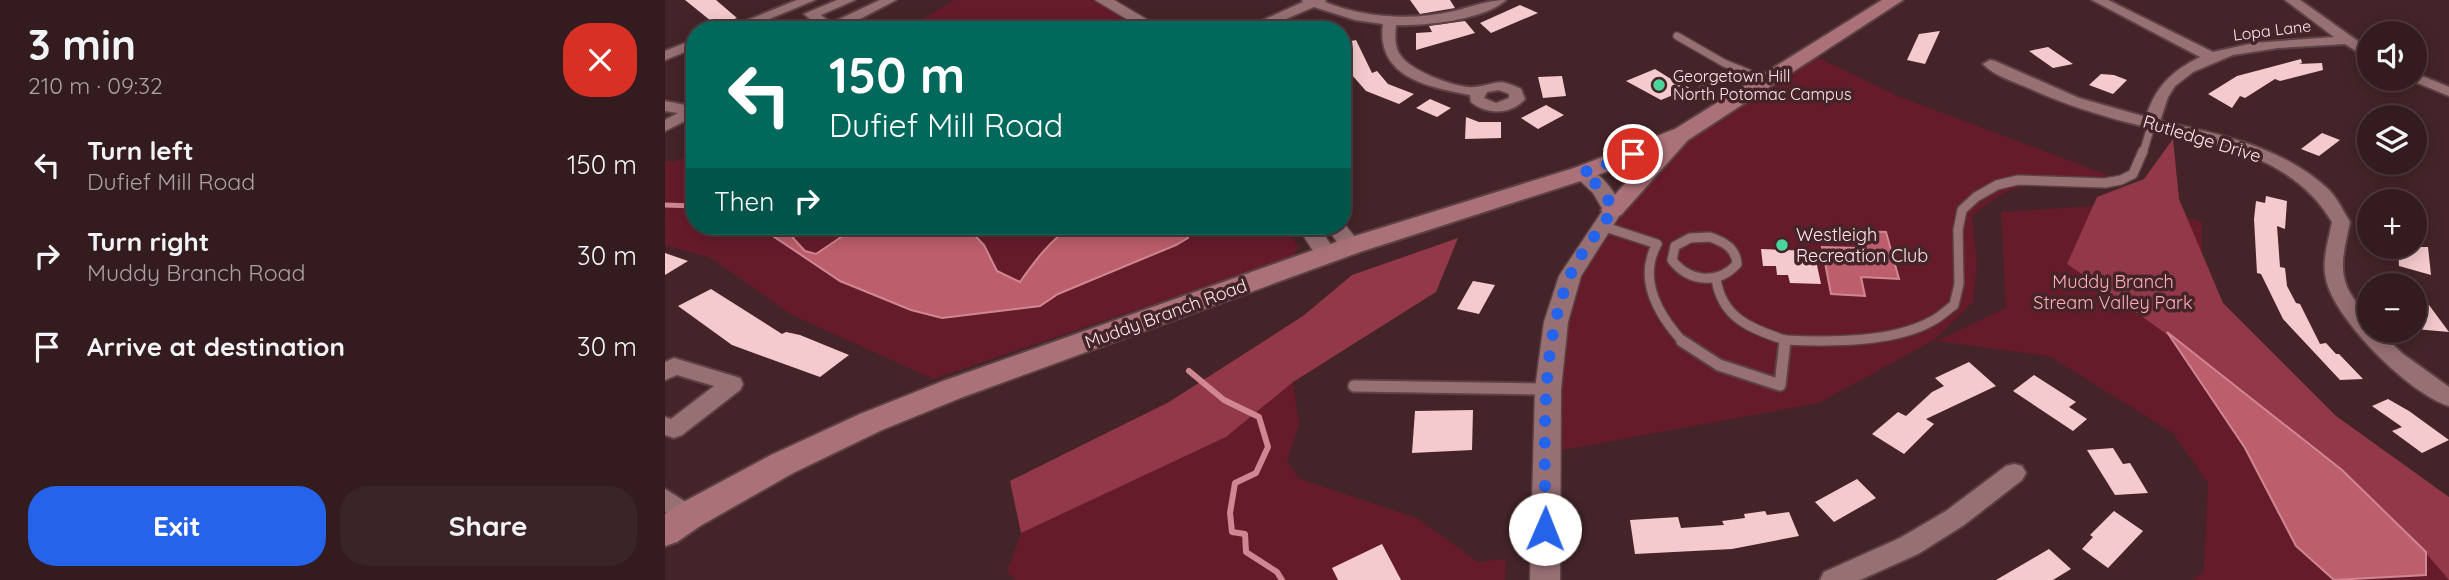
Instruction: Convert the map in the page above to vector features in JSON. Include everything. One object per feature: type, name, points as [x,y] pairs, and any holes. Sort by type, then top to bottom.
[{"type":"main road","points":[[1607,218],[1683,134],[1894,0]]},
{"type":"main road","name":"Muddy Branch Road","points":[[665,532],[688,516],[782,464],[883,417],[953,389],[1338,242],[1582,173],[1683,134]]},
{"type":"street","points":[[761,0],[776,12]]},
{"type":"street","points":[[753,21],[809,0]]},
{"type":"street","points":[[820,21],[811,14],[813,11],[849,0]]},
{"type":"street","points":[[846,21],[890,0]]},
{"type":"street","points":[[1103,0],[1141,21]]},
{"type":"street","points":[[1268,21],[1314,1],[1337,13],[1389,21],[1458,15],[1500,0]]},
{"type":"street","points":[[2098,0],[2213,58]]},
{"type":"street","points":[[2291,0],[2357,47]]},
{"type":"street","points":[[1389,21],[1389,48],[1403,67],[1424,78],[1477,92]]},
{"type":"street","name":"Lopa Lane","points":[[2152,123],[2158,102],[2169,84],[2187,70],[2213,58],[2269,46],[2347,40]]},
{"type":"street","points":[[665,56],[686,47]]},
{"type":"street","name":"Rutledge Drive","points":[[1990,64],[2071,100],[2252,151],[2287,167],[2325,196],[2341,222],[2333,267],[2343,299],[2364,328],[2398,363],[2449,398]]},
{"type":"street","points":[[2427,82],[2449,92]]},
{"type":"street","points":[[666,106],[686,110]]},
{"type":"street","points":[[665,126],[686,114]]},
{"type":"street","points":[[1545,580],[1548,389],[1556,323],[1570,276],[1607,218],[1607,195],[1582,173]]},
{"type":"street","points":[[665,372],[674,366],[732,384],[674,429],[665,426]]},
{"type":"street","points":[[1833,580],[1909,547],[1955,518],[2014,473]]},
{"type":"street","points":[[665,499],[688,516]]},
{"type":"lane","points":[[1677,36],[1738,69],[1768,81]]},
{"type":"lane","points":[[1702,90],[1738,69]]},
{"type":"lane","points":[[1716,279],[1721,304],[1732,318],[1753,330],[1785,340],[1839,340],[1894,332],[1930,322],[1954,305],[1959,284],[1958,230],[1962,210],[1976,197],[1997,185],[2018,180],[2105,183],[2122,180],[2133,174],[2139,165],[2152,123]]},
{"type":"lane","points":[[1607,218],[1657,244],[1675,246]]},
{"type":"lane","points":[[1710,237],[1728,245],[1737,258],[1737,264],[1726,276],[1716,279],[1693,277],[1683,273],[1672,260],[1675,246],[1681,241],[1710,237]]},
{"type":"lane","points":[[1657,244],[1648,258],[1648,279],[1656,307],[1670,329],[1694,353],[1739,376],[1780,385],[1785,340]]},
{"type":"lane","points":[[1354,386],[1548,389]]},
{"type":"green space","points":[[955,0],[1090,0],[1119,12],[1130,21],[919,21]]},
{"type":"green space","name":"Westleigh Recreation Club","points":[[1811,54],[1898,96],[2121,180],[2112,185],[2091,188],[2026,186],[2009,191],[1986,205],[1972,216],[1977,264],[1973,302],[1934,340],[1819,403],[1546,453],[1570,276],[1683,134]]},
{"type":"green space","points":[[2173,139],[2179,199],[2223,303],[2336,416],[2449,497],[2449,580],[2385,511],[2314,449],[2192,353],[2067,264],[2097,197],[2144,179]]},
{"type":"green space","points":[[686,156],[686,235],[1291,235],[1298,247],[1295,255],[1282,260],[933,379],[792,315],[711,258],[665,245],[665,161],[675,162]]},
{"type":"green space","name":"Muddy Branch Stream Valley Park","points":[[2141,203],[2202,222],[2202,293],[2271,389],[2449,516],[2449,580],[2193,580],[2204,571],[2208,483],[2173,433],[2049,356],[1936,341],[2006,308],[2001,212]]},
{"type":"green space","points":[[1458,238],[1436,292],[1293,382],[1226,437],[1021,533],[1010,481],[1169,402],[1303,316],[1352,275]]},
{"type":"green space","points":[[1293,382],[1299,424],[1287,462],[1300,479],[1417,518],[1478,562],[1506,559],[1505,580],[1016,580],[1007,572],[1021,533],[1226,437]]},
{"type":"shaded area","points":[[1856,231],[1886,232],[1899,279],[1861,277],[1865,296],[1831,294],[1822,247],[1860,248]]},
{"type":"shaded area","points":[[771,235],[795,235],[793,238],[805,251],[816,254],[844,235],[975,235],[984,245],[997,271],[1020,282],[1060,235],[1188,235],[1188,238],[1176,245],[1058,294],[1040,306],[942,318],[911,310],[840,281]]},
{"type":"shaded area","points":[[2167,332],[2342,470],[2426,552],[2426,575],[2334,580],[2296,546],[2245,448]]},
{"type":"building","points":[[685,0],[716,0],[737,18],[711,21]]},
{"type":"building","points":[[1410,0],[1450,0],[1455,8],[1420,14]]},
{"type":"building","points":[[1520,5],[1538,13],[1491,33],[1480,23]]},
{"type":"building","points":[[1465,21],[1475,33],[1416,50],[1416,33],[1432,32],[1429,26]]},
{"type":"building","points":[[1940,31],[1925,64],[1907,60],[1919,34]]},
{"type":"building","points":[[1356,40],[1372,73],[1377,71],[1388,84],[1414,94],[1399,104],[1366,91],[1351,73],[1351,41]]},
{"type":"building","points":[[2048,47],[2073,64],[2053,68],[2029,51]]},
{"type":"building","points":[[2301,59],[2302,63],[2299,64],[2322,63],[2323,70],[2280,81],[2275,79],[2245,98],[2240,96],[2232,108],[2208,94],[2237,76]]},
{"type":"building","name":"Georgetown Hill North Potomac Campus","points":[[1655,69],[1690,88],[1661,100],[1626,81]]},
{"type":"building","points":[[2101,74],[2127,80],[2113,94],[2089,85]]},
{"type":"building","points":[[1562,76],[1566,96],[1543,98],[1538,77]]},
{"type":"building","points":[[1430,99],[1451,108],[1437,117],[1416,108]]},
{"type":"building","points":[[1546,105],[1564,115],[1538,129],[1521,118]]},
{"type":"building","points":[[1466,117],[1479,122],[1501,122],[1501,138],[1465,139]]},
{"type":"building","points":[[2322,133],[2340,140],[2319,156],[2301,149]]},
{"type":"building","points":[[2266,196],[2287,201],[2285,229],[2277,226],[2280,267],[2285,268],[2287,286],[2296,303],[2300,304],[2320,344],[2326,343],[2363,379],[2340,380],[2283,319],[2261,274],[2257,273],[2254,219],[2256,201],[2265,203]]},
{"type":"building","points":[[2428,247],[2431,275],[2399,266],[2399,259],[2427,259]]},
{"type":"building","points":[[1761,249],[1814,251],[1821,284],[1790,283],[1788,275],[1777,275],[1776,266],[1763,266]]},
{"type":"building","points":[[665,253],[688,261],[665,275]]},
{"type":"building","points":[[1473,281],[1495,285],[1479,314],[1457,309]]},
{"type":"building","points":[[711,289],[782,334],[786,332],[800,335],[849,355],[820,377],[732,345],[678,306]]},
{"type":"building","points":[[2427,305],[2429,305],[2449,332],[2427,330]]},
{"type":"building","points":[[1969,362],[1996,386],[1926,419],[1934,424],[1904,454],[1872,434],[1898,412],[1906,416],[1932,392],[1944,386],[1935,378]]},
{"type":"building","points":[[2034,375],[2076,402],[2069,407],[2087,419],[2073,431],[2013,391]]},
{"type":"building","points":[[2388,399],[2449,440],[2422,453],[2392,431],[2402,427],[2372,406]]},
{"type":"building","points":[[1473,410],[1472,450],[1412,453],[1415,411]]},
{"type":"building","points":[[2113,448],[2123,464],[2130,463],[2148,493],[2115,495],[2087,450]]},
{"type":"building","points":[[1857,479],[1876,498],[1834,522],[1815,502]]},
{"type":"building","points":[[1765,511],[1767,515],[1789,512],[1799,536],[1732,549],[1635,554],[1630,520],[1678,517],[1681,528],[1724,525],[1722,521],[1745,518],[1744,514]]},
{"type":"building","points":[[2114,511],[2143,531],[2108,568],[2082,549],[2093,537],[2090,535]]},
{"type":"building","points":[[1382,544],[1401,580],[1338,580],[1332,568]]},
{"type":"building","points":[[2049,549],[2071,569],[2053,580],[1996,580]]},
{"type":"waterway","points":[[665,205],[686,206]]},
{"type":"waterway","points":[[1189,371],[1224,400],[1259,417],[1268,447],[1256,473],[1235,483],[1230,513],[1232,532],[1245,534],[1246,552],[1277,572],[1282,580]]},
{"type":"place","name":"Georgetown Hill North Potomac Campus","points":[[1659,85]]},
{"type":"place","name":"Westleigh Recreation Club","points":[[1782,245]]},
{"type":"route","points":[[1545,529],[1548,389],[1556,323],[1570,276],[1613,210],[1607,195],[1582,173],[1633,154]]}]
